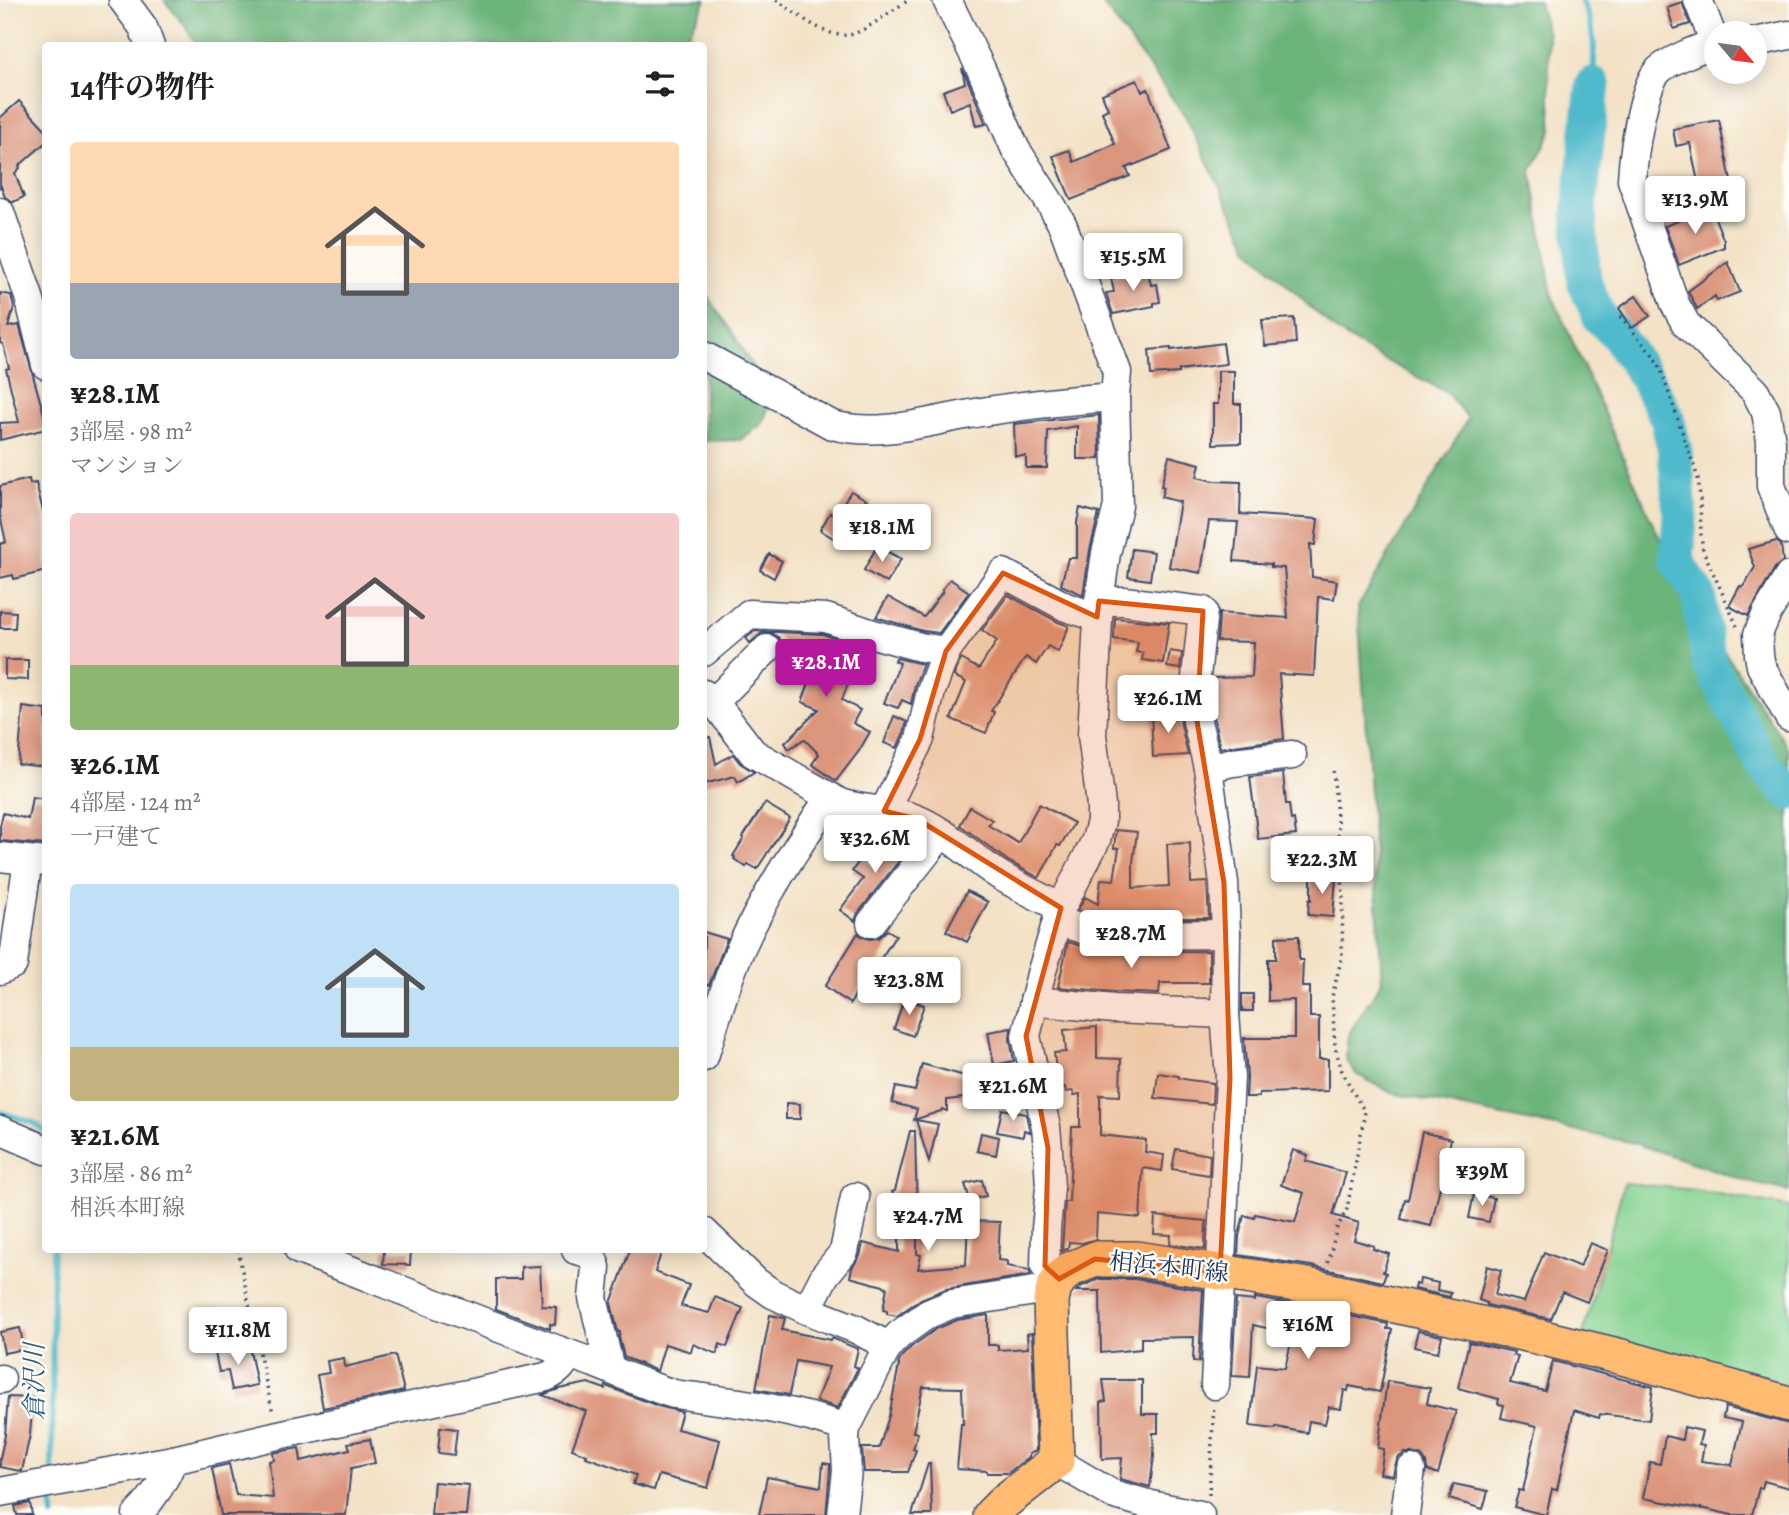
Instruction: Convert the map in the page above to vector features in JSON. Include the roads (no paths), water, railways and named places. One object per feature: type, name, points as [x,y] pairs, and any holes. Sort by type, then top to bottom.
[{"type":"main road","name":"相浜本町線","points":[[1056,1283],[1069,1270],[1095,1259],[1137,1259],[1324,1289],[1622,1357],[1789,1404]]},
{"type":"main road","points":[[991,1515],[1056,1461],[1051,1301],[1056,1283]]},
{"type":"street","points":[[124,0],[143,27],[149,42]]},
{"type":"street","points":[[842,1515],[847,1471],[846,1428],[892,1339],[928,1314],[952,1304],[1056,1283],[1045,1266],[1050,1188],[1046,1127],[1026,1036],[1059,914],[1096,840],[1101,821],[1092,735],[1098,609],[1106,553],[1118,506],[1115,397],[1117,372],[1063,226],[1015,148],[947,0]]},
{"type":"street","points":[[1698,0],[1707,21]]},
{"type":"street","points":[[1768,39],[1789,35]]},
{"type":"street","points":[[1704,48],[1670,63],[1657,72],[1644,107],[1633,159],[1632,180],[1675,304],[1686,324],[1755,391],[1766,412],[1771,441],[1771,486],[1789,531]]},
{"type":"street","points":[[0,212],[29,297],[42,349]]},
{"type":"street","points":[[0,285],[29,297]]},
{"type":"street","points":[[707,358],[832,425],[850,430],[876,431],[1056,401],[1115,397]]},
{"type":"street","points":[[884,811],[920,739],[931,691],[946,651],[1003,573],[1066,607],[1098,609],[1124,601],[1203,611],[1196,677],[1196,710],[1208,768],[1224,883],[1225,1014],[1230,1078],[1215,1385]]},
{"type":"street","points":[[1789,576],[1767,613],[1758,635],[1761,666],[1789,717]]},
{"type":"street","points":[[707,649],[749,614],[826,618],[908,644],[946,651]]},
{"type":"street","points":[[767,649],[709,698],[753,753],[840,803],[896,812],[916,819],[942,833],[1059,914],[1094,933],[1226,934]]},
{"type":"street","points":[[1208,768],[1233,762],[1292,755]]},
{"type":"street","points":[[707,1048],[729,980],[751,927],[791,855],[830,797]]},
{"type":"street","points":[[871,923],[942,833]]},
{"type":"street","points":[[0,857],[37,861],[13,964],[0,970]]},
{"type":"street","points":[[1034,1002],[1225,1014]]},
{"type":"street","points":[[0,1130],[42,1148]]},
{"type":"street","points":[[807,1310],[825,1275],[844,1252],[855,1197]]},
{"type":"street","points":[[707,1235],[756,1282],[774,1294],[856,1329],[888,1346]]},
{"type":"street","points":[[307,1253],[674,1394],[782,1409],[846,1428]]},
{"type":"street","points":[[585,1253],[593,1259],[596,1267],[593,1298],[610,1369]]},
{"type":"street","points":[[0,1492],[173,1460],[546,1377],[558,1372],[569,1354]]},
{"type":"street","points":[[137,1515],[165,1479],[173,1460]]},
{"type":"street","points":[[1056,1461],[1112,1494],[1150,1510],[1205,1508]]},
{"type":"street","points":[[1405,1515],[1411,1469]]},
{"type":"waterway","points":[[1581,0],[1592,31],[1593,84]]},
{"type":"waterway","points":[[1593,84],[1579,214],[1584,281],[1600,318],[1617,335],[1646,378],[1667,418],[1675,451],[1680,515],[1677,561],[1698,593],[1709,663],[1763,764],[1789,793]]},
{"type":"waterway","name":"倉沢川","points":[[0,1112],[34,1123],[42,1129]]},
{"type":"waterway","name":"倉沢川","points":[[52,1475],[53,1253]]},
{"type":"waterway","name":"倉沢川","points":[[52,1489],[53,1515]]}]
